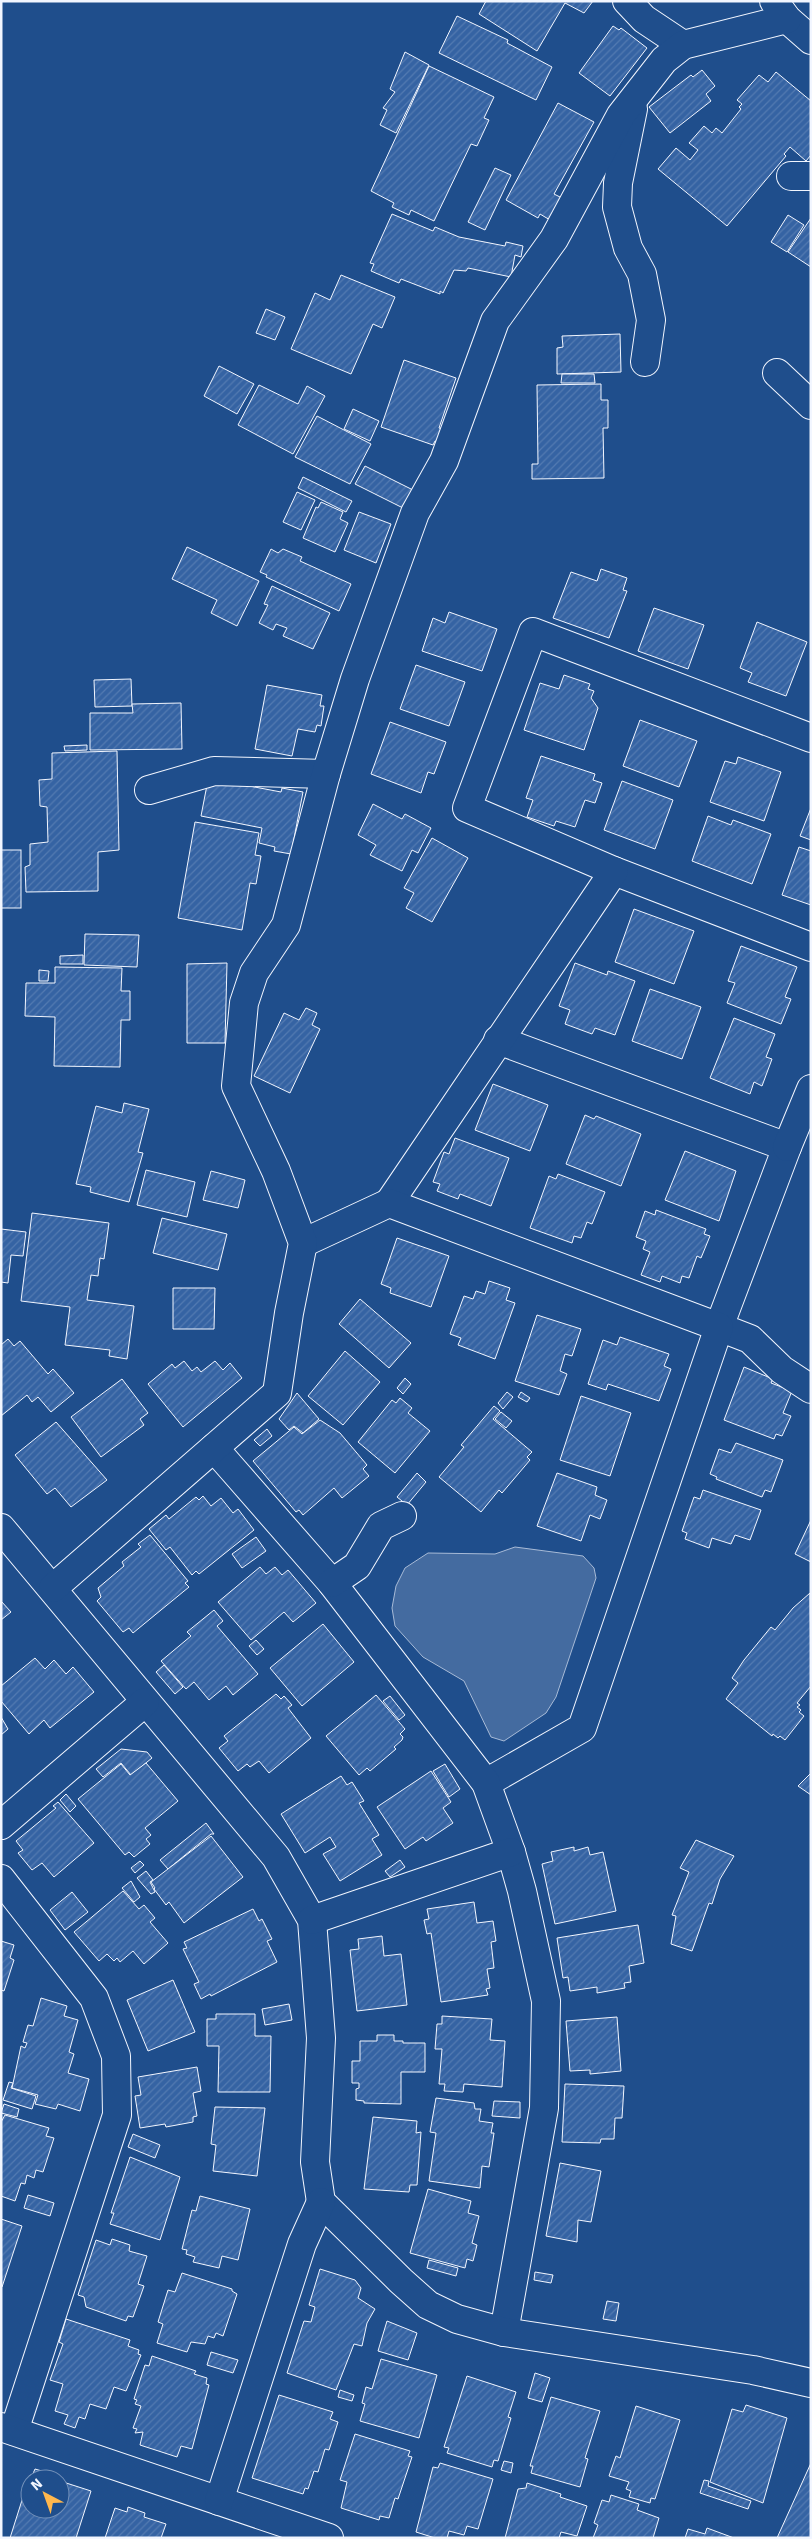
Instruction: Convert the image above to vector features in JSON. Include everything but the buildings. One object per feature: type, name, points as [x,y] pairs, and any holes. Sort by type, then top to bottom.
[{"type":"street","points":[[627,1],[644,19],[683,45]]},
{"type":"street","points":[[53,1588],[276,1393],[303,1243],[276,1171],[236,1086],[244,1003],[254,973],[286,925],[326,774],[355,679],[415,513],[444,461],[495,321],[554,239],[621,115],[664,60],[683,45],[780,10],[811,40]]},
{"type":"street","points":[[635,97],[618,183],[616,207],[628,248],[642,274],[650,320],[645,362]]},
{"type":"street","points":[[777,373],[811,405]]},
{"type":"street","points":[[811,738],[533,632],[467,808],[614,871],[811,947]]},
{"type":"street","points":[[149,790],[214,771],[326,774]]},
{"type":"street","points":[[303,1243],[389,1202],[614,871]]},
{"type":"street","points":[[498,1040],[787,1147]]},
{"type":"street","points":[[486,1783],[582,1728],[719,1326],[811,1089]]},
{"type":"street","points":[[389,1202],[719,1326],[750,1340],[782,1370],[811,1388]]},
{"type":"street","points":[[214,1448],[332,1583],[486,1783],[511,1852],[522,1891],[546,2001],[544,2108],[504,2332]]},
{"type":"street","points":[[332,1583],[357,1566],[381,1526],[402,1516]]},
{"type":"street","points":[[1,1528],[276,1857],[312,1920],[321,2038],[315,2162],[321,2202],[302,2244],[219,2501]]},
{"type":"street","points":[[1,1825],[145,1702]]},
{"type":"street","points":[[312,1920],[511,1852]]},
{"type":"street","points":[[1,1879],[94,1998],[116,2056],[117,2115],[8,2429],[329,2538]]},
{"type":"street","points":[[321,2202],[373,2255],[428,2305],[457,2319],[504,2332],[753,2370],[811,2383]]},
{"type":"water","points":[[515,1547],[583,1556],[594,1568],[596,1578],[556,1697],[546,1713],[504,1741],[491,1737],[464,1681],[423,1657],[395,1626],[392,1608],[396,1586],[405,1568],[428,1553],[495,1554]]}]
